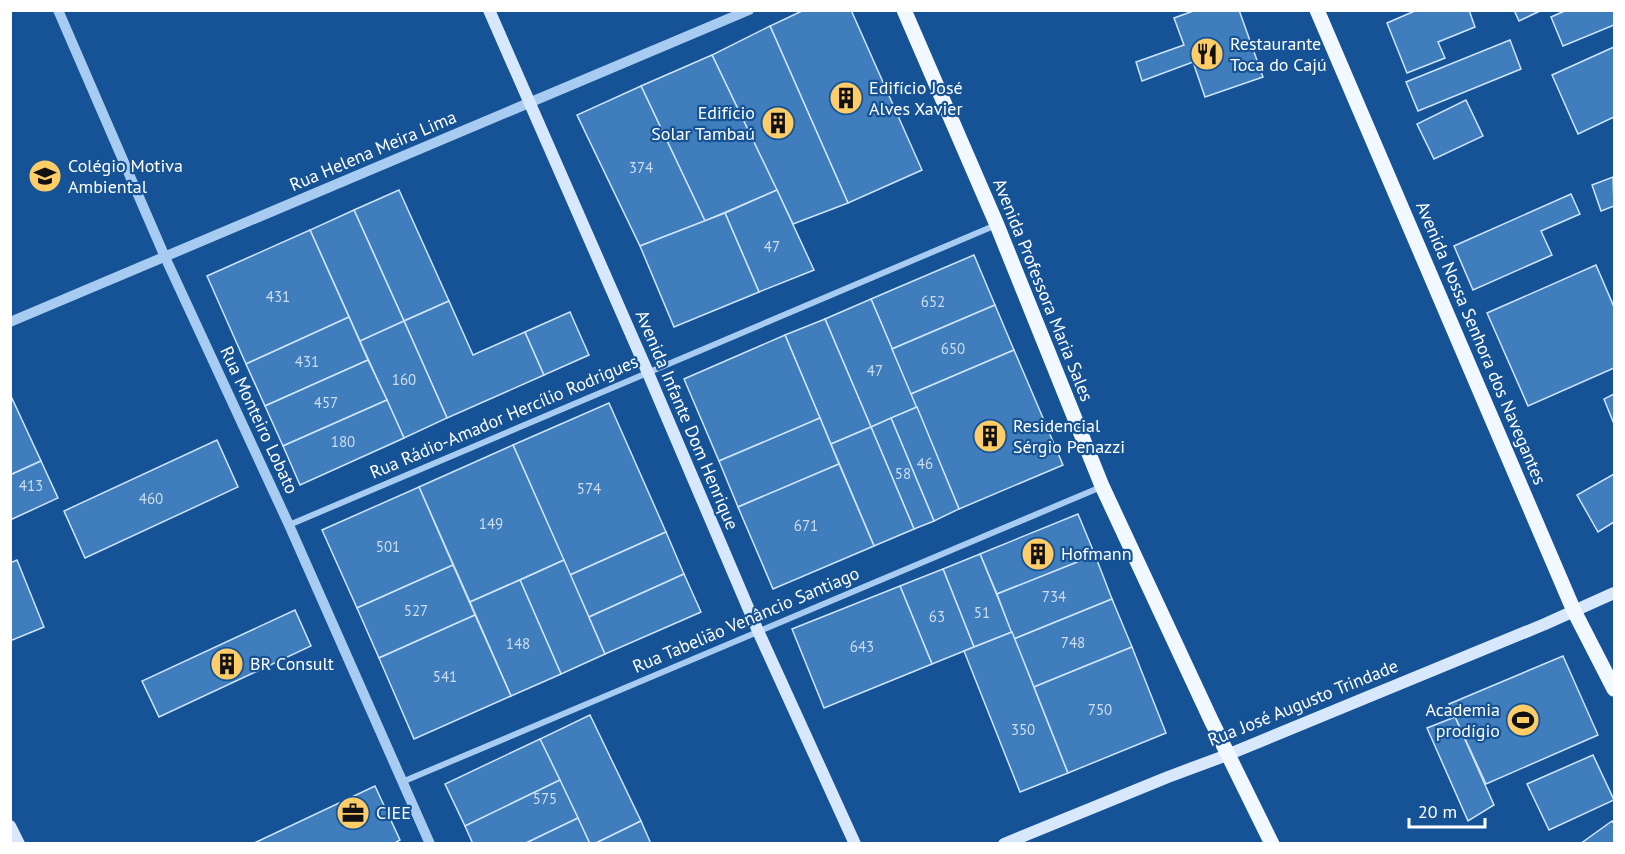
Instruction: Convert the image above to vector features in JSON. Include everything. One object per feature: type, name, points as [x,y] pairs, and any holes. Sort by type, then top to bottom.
[{"type":"main road","name":"Avenida Infante Dom Henrique","points":[[489,10],[758,631],[855,843]]},
{"type":"main road","name":"Avenida Professora Maria Sales","points":[[904,10],[996,225],[1102,486],[1227,755],[1272,843]]},
{"type":"main road","name":"Avenida Nossa Senhora dos Navegantes","points":[[1317,10],[1574,611],[1614,689]]},
{"type":"main road","name":"Rua José Augusto Trindade","points":[[1004,843],[1227,755],[1614,593]]},
{"type":"main road","points":[[10,826],[19,843]]},
{"type":"street","name":"Rua Monteiro Lobato","points":[[58,10],[165,256],[289,525],[430,843]]},
{"type":"street","name":"Rua Helena Meira Lima","points":[[10,322],[749,10]]},
{"type":"street","name":"Rua Rádio-Amador Hercílio Rodrigues","points":[[289,525],[996,225]]},
{"type":"street","name":"Rua Tabelião Venâncio Santiago","points":[[402,782],[1102,486]]},
{"type":"building","name":"Edifício José Alves Xavier","points":[[804,10],[851,10],[922,170],[848,203],[770,26]]},
{"type":"building","name":"Restaurante Toca do Cajú","points":[[1196,10],[1239,10],[1263,77],[1205,97],[1193,62],[1142,81],[1136,62],[1184,45],[1174,18]]},
{"type":"building","points":[[1417,10],[1469,10],[1475,27],[1438,42],[1445,58],[1407,73],[1387,23]]},
{"type":"building","points":[[1514,10],[1542,10],[1519,21]]},
{"type":"building","points":[[1567,10],[1614,10],[1614,25],[1563,46],[1551,17]]},
{"type":"building","name":"Edifício Solar Tambaú","points":[[770,26],[848,203],[793,224],[712,55]]},
{"type":"building","points":[[1510,40],[1521,69],[1418,111],[1406,82]]},
{"type":"building","points":[[1614,47],[1614,117],[1578,134],[1552,75]]},
{"type":"building","points":[[712,55],[777,190],[705,221],[641,86]]},
{"type":"building","points":[[641,86],[705,221],[640,246],[577,115]]},
{"type":"building","points":[[1466,100],[1483,136],[1434,159],[1417,124]]},
{"type":"building","points":[[1613,177],[1614,206],[1601,211],[1592,185]]},
{"type":"building","points":[[399,190],[449,301],[404,321],[354,210]]},
{"type":"building","points":[[777,190],[814,270],[759,292],[725,213]]},
{"type":"building","points":[[1571,194],[1580,214],[1541,231],[1552,255],[1473,290],[1454,246]]},
{"type":"building","points":[[354,210],[404,321],[360,341],[310,230]]},
{"type":"building","points":[[725,213],[759,292],[674,327],[640,246]]},
{"type":"building","points":[[310,230],[349,317],[246,364],[207,276]]},
{"type":"building","points":[[974,255],[995,305],[892,349],[871,299]]},
{"type":"building","points":[[1596,265],[1614,307],[1614,368],[1528,406],[1487,313]]},
{"type":"building","points":[[871,299],[917,407],[871,427],[825,319]]},
{"type":"building","points":[[449,301],[473,355],[525,332],[544,375],[447,418],[404,321]]},
{"type":"building","points":[[995,305],[1014,350],[911,394],[892,349]]},
{"type":"building","points":[[570,312],[589,355],[544,375],[525,332]]},
{"type":"building","points":[[349,317],[368,360],[265,406],[246,364]]},
{"type":"building","points":[[825,319],[871,427],[831,444],[785,335]]},
{"type":"building","points":[[404,321],[447,418],[404,438],[360,341]]},
{"type":"building","points":[[785,335],[820,418],[719,461],[684,379]]},
{"type":"building","name":"Residencial Sérgio Penazzi","points":[[1014,350],[1063,465],[959,509],[911,394]]},
{"type":"building","points":[[368,360],[387,400],[283,446],[265,406]]},
{"type":"building","points":[[10,394],[41,461],[10,475]]},
{"type":"building","points":[[1614,394],[1614,424],[1604,399]]},
{"type":"building","points":[[387,400],[404,438],[300,485],[283,446]]},
{"type":"building","points":[[609,403],[666,532],[570,575],[513,445]]},
{"type":"building","points":[[917,407],[959,509],[934,521],[891,418]]},
{"type":"building","points":[[820,418],[839,464],[738,507],[719,461]]},
{"type":"building","points":[[891,418],[934,521],[914,529],[871,427]]},
{"type":"building","points":[[871,427],[914,529],[874,546],[831,444]]},
{"type":"building","points":[[217,440],[238,487],[85,558],[64,511]]},
{"type":"building","points":[[513,445],[564,560],[470,602],[419,487]]},
{"type":"building","points":[[41,461],[58,498],[10,520],[10,475]]},
{"type":"building","points":[[839,464],[874,546],[773,589],[738,507]]},
{"type":"building","points":[[1614,474],[1614,522],[1598,532],[1577,495]]},
{"type":"building","points":[[419,487],[453,565],[357,608],[322,530]]},
{"type":"building","name":"Hofmann","points":[[1078,514],[1095,555],[997,594],[980,554]]},
{"type":"building","points":[[666,532],[684,574],[589,617],[570,575]]},
{"type":"building","points":[[980,554],[1012,632],[974,647],[943,569]]},
{"type":"building","points":[[1095,555],[1112,599],[1014,639],[997,594]]},
{"type":"building","points":[[17,560],[44,627],[10,641],[10,563]]},
{"type":"building","points":[[564,560],[605,654],[561,674],[520,580]]},
{"type":"building","points":[[453,565],[475,615],[379,658],[357,608]]},
{"type":"building","points":[[943,569],[974,647],[932,664],[900,586]]},
{"type":"building","points":[[684,574],[701,612],[605,654],[589,617]]},
{"type":"building","points":[[520,580],[561,674],[511,696],[470,602]]},
{"type":"building","points":[[900,586],[932,664],[824,708],[792,629]]},
{"type":"building","points":[[1112,599],[1132,647],[1034,687],[1014,639]]},
{"type":"building","name":"BR Consult","points":[[295,610],[311,646],[159,717],[142,681]]},
{"type":"building","points":[[475,615],[511,696],[414,739],[379,658]]},
{"type":"building","points":[[1012,632],[1068,773],[1020,792],[964,651]]},
{"type":"building","points":[[1132,647],[1166,733],[1068,773],[1034,687]]},
{"type":"building","name":"Academia prodígio","points":[[1563,656],[1598,735],[1486,784],[1449,704]]},
{"type":"building","points":[[590,715],[641,821],[594,844],[590,844],[540,739]]},
{"type":"building","points":[[1455,717],[1494,805],[1468,821],[1427,728]]},
{"type":"building","points":[[540,739],[560,780],[465,826],[445,784]]},
{"type":"building","points":[[1593,755],[1614,800],[1549,830],[1527,784]]},
{"type":"building","points":[[560,780],[578,818],[524,844],[473,844],[465,826]]},
{"type":"building","name":"CIEE","points":[[375,786],[400,840],[393,844],[252,844]]},
{"type":"building","points":[[578,818],[590,844],[524,844]]},
{"type":"building","points":[[641,821],[651,844],[594,844]]},
{"type":"building","points":[[1612,821],[1614,844],[1580,844]]},
{"type":"place","name":"Restaurante Toca do Cajú","points":[[1207,54]]},
{"type":"place","name":"Edifício José Alves Xavier","points":[[846,98]]},
{"type":"place","name":"Edifício Solar Tambaú","points":[[778,123]]},
{"type":"place","name":"Colégio Motiva Ambiental","points":[[45,176]]},
{"type":"place","name":"Residencial Sérgio Penazzi","points":[[990,436]]},
{"type":"place","name":"Hofmann","points":[[1038,554]]},
{"type":"place","name":"BR Consult","points":[[227,664]]},
{"type":"place","name":"Academia prodígio","points":[[1523,720]]},
{"type":"place","name":"CIEE","points":[[353,813]]}]
